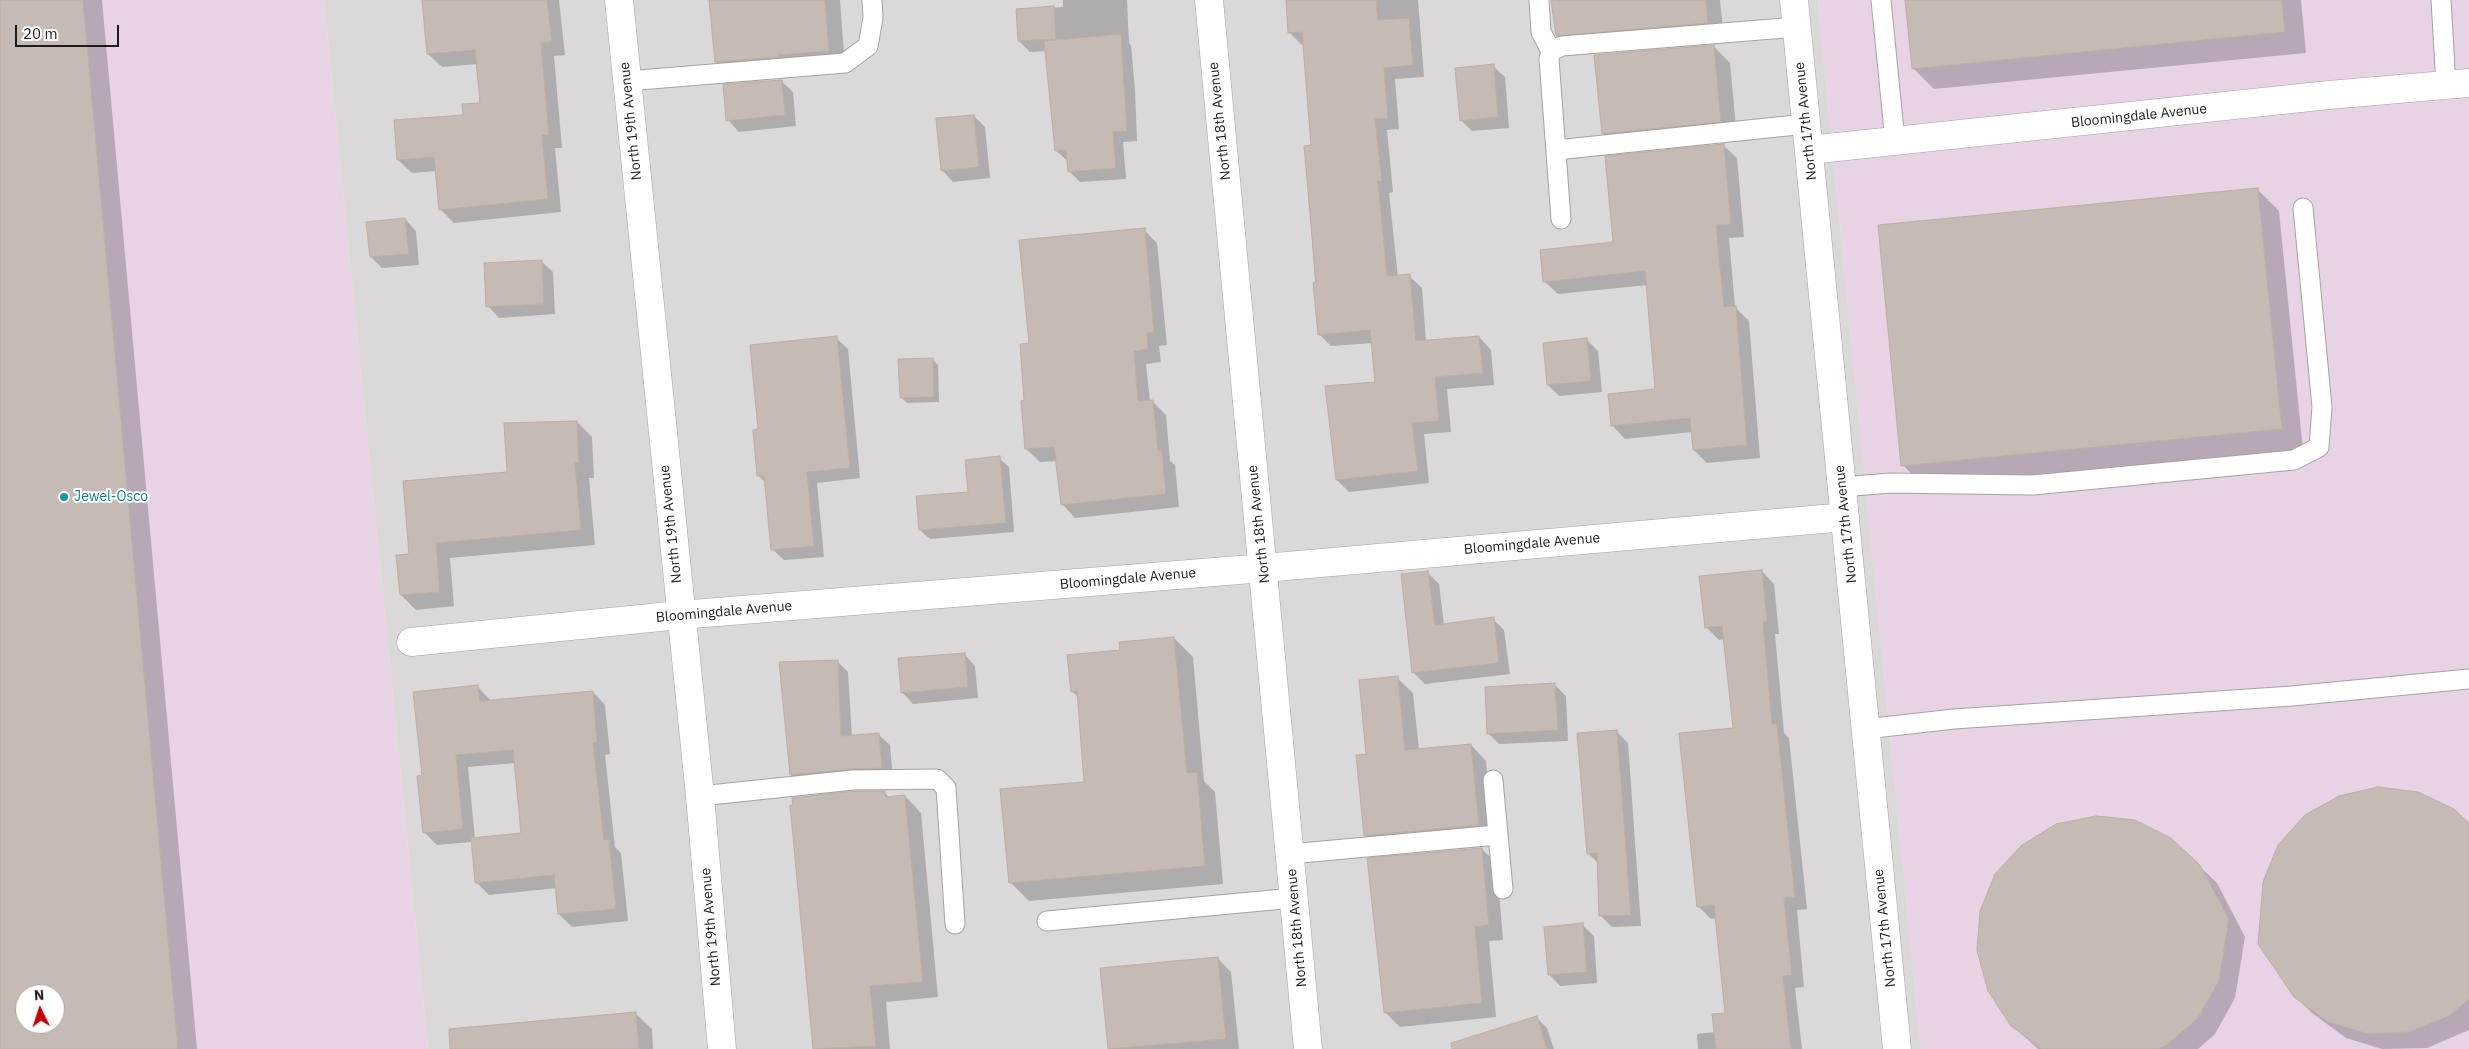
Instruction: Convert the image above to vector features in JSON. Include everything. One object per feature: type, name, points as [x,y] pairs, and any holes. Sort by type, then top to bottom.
[{"type":"street","name":"North 19th Avenue","points":[[619,0],[680,615],[700,796],[722,1049]]},
{"type":"street","name":"North 18th Avenue","points":[[1209,0],[1308,1049]]},
{"type":"street","name":"North 17th Avenue","points":[[1794,0],[1897,1049]]},
{"type":"street","name":"Bloomingdale Avenue","points":[[1808,137],[1895,141],[2329,95],[2458,84]]},
{"type":"street","name":"Bloomingdale Avenue","points":[[412,642],[680,615],[1264,568],[1845,517]]},
{"type":"lane","points":[[627,81],[845,63],[868,46],[873,18],[872,0]]},
{"type":"lane","points":[[1539,0],[1541,32],[1551,51],[1549,59],[1561,219]]},
{"type":"lane","points":[[1881,0],[1895,141]]},
{"type":"lane","points":[[2441,0],[2458,84]]},
{"type":"lane","points":[[1551,51],[1562,46],[1797,27]]},
{"type":"lane","points":[[1556,150],[1808,137]]},
{"type":"lane","points":[[1842,487],[1890,484],[2033,485],[2294,460],[2319,447],[2322,408],[2303,208]]},
{"type":"lane","points":[[1865,728],[2292,696],[2469,679]]},
{"type":"lane","points":[[700,796],[854,780],[937,779],[946,788],[955,924]]},
{"type":"lane","points":[[1493,780],[1504,890]]},
{"type":"lane","points":[[1290,854],[1498,835]]},
{"type":"lane","points":[[1047,921],[1294,898]]},
{"type":"shaded area","points":[[0,0],[324,0],[428,1049],[0,1049]]},
{"type":"shaded area","points":[[324,0],[1818,0],[1921,1049],[428,1049]]},
{"type":"shaded area","points":[[1818,0],[2469,0],[2469,1049],[1921,1049]]},
{"type":"building","name":"Jewel-Osco","points":[[0,0],[83,0],[178,1049],[0,1049]]},
{"type":"building","points":[[422,0],[547,0],[552,42],[541,43],[549,135],[542,135],[548,199],[439,210],[434,157],[397,160],[394,120],[463,115],[462,104],[480,103],[475,50],[427,54]]},
{"type":"building","points":[[709,0],[825,0],[829,51],[715,62]]},
{"type":"building","points":[[1286,0],[1376,0],[1378,20],[1409,18],[1413,65],[1384,68],[1388,118],[1375,119],[1382,181],[1378,181],[1387,276],[1410,274],[1416,341],[1479,336],[1483,373],[1435,377],[1439,421],[1412,423],[1418,471],[1336,480],[1325,386],[1375,382],[1370,330],[1318,335],[1313,283],[1316,282],[1304,146],[1311,145],[1302,32],[1288,33]]},
{"type":"building","points":[[1551,0],[1706,0],[1708,23],[1556,36]]},
{"type":"building","points":[[1905,0],[2282,0],[2285,32],[1912,69]]},
{"type":"building","points":[[1054,6],[1056,39],[1018,41],[1016,9]]},
{"type":"building","points":[[1121,34],[1127,131],[1113,132],[1116,168],[1068,172],[1066,150],[1055,151],[1044,41]]},
{"type":"building","points":[[1714,45],[1721,122],[1602,134],[1594,55]]},
{"type":"building","points":[[1494,64],[1498,117],[1460,121],[1455,68]]},
{"type":"building","points":[[782,80],[785,115],[726,121],[723,84]]},
{"type":"building","points":[[974,115],[979,167],[941,171],[936,118]]},
{"type":"building","points":[[1724,144],[1731,224],[1716,225],[1724,307],[1736,306],[1747,445],[1693,450],[1690,418],[1611,426],[1608,394],[1655,389],[1645,271],[1543,282],[1540,250],[1613,242],[1605,156]]},
{"type":"building","points":[[2258,188],[2282,429],[1901,466],[1878,225]]},
{"type":"building","points":[[405,218],[409,254],[370,257],[366,222]]},
{"type":"building","points":[[1145,228],[1154,332],[1147,333],[1148,349],[1134,351],[1138,401],[1153,400],[1158,451],[1162,451],[1166,494],[1061,505],[1054,447],[1025,449],[1021,401],[1024,400],[1020,344],[1029,343],[1019,240]]},
{"type":"building","points":[[542,260],[544,304],[486,307],[484,263]]},
{"type":"building","points":[[837,336],[850,468],[807,472],[814,546],[771,550],[764,476],[757,476],[753,430],[758,429],[750,345]]},
{"type":"building","points":[[1587,338],[1591,381],[1547,385],[1543,343]]},
{"type":"building","points":[[933,358],[934,397],[900,398],[898,359]]},
{"type":"building","points":[[577,421],[579,463],[575,463],[581,530],[436,543],[440,592],[400,595],[396,555],[409,554],[403,481],[507,472],[504,423]]},
{"type":"building","points":[[1000,456],[1006,523],[919,530],[916,496],[968,492],[965,460]]},
{"type":"building","points":[[1762,570],[1767,621],[1763,622],[1772,724],[1777,724],[1795,897],[1784,898],[1792,975],[1783,976],[1791,1049],[1716,1049],[1712,1014],[1725,1013],[1714,905],[1697,907],[1679,733],[1733,728],[1722,626],[1705,628],[1699,576]]},
{"type":"building","points":[[1428,571],[1435,625],[1494,617],[1499,663],[1412,673],[1401,574]]},
{"type":"building","points":[[1174,637],[1187,773],[1197,772],[1205,866],[1009,883],[1000,789],[1084,782],[1077,691],[1071,692],[1067,655],[1120,650],[1119,642]]},
{"type":"building","points":[[965,653],[968,687],[901,693],[898,658]]},
{"type":"building","points":[[838,660],[841,736],[879,733],[882,768],[790,775],[779,662]]},
{"type":"building","points":[[1398,676],[1405,750],[1471,744],[1479,825],[1364,836],[1356,755],[1366,754],[1359,680]]},
{"type":"building","points":[[1555,683],[1558,730],[1487,734],[1485,687]]},
{"type":"building","points":[[478,685],[480,701],[593,691],[597,742],[593,743],[604,840],[609,839],[616,909],[558,914],[554,875],[475,883],[471,838],[521,833],[513,750],[456,755],[463,829],[423,833],[417,776],[422,775],[413,692]]},
{"type":"building","points":[[1617,730],[1631,915],[1599,916],[1597,853],[1587,854],[1577,733]]},
{"type":"building","points":[[2378,787],[2418,792],[2454,809],[2469,823],[2469,999],[2449,1016],[2410,1032],[2368,1034],[2328,1022],[2294,997],[2258,944],[2263,882],[2278,845],[2305,815],[2339,796]]},
{"type":"building","points":[[854,791],[885,791],[885,797],[905,795],[923,982],[870,986],[876,1046],[813,1049],[790,805],[793,805],[792,798]]},
{"type":"building","points":[[2096,816],[2135,820],[2171,838],[2200,865],[2229,919],[2219,981],[2198,1018],[2167,1045],[2158,1049],[2042,1049],[2011,1026],[1988,991],[1977,950],[1980,911],[1995,874],[2022,845],[2056,824]]},
{"type":"building","points":[[1482,848],[1489,925],[1475,927],[1482,1003],[1384,1013],[1367,858]]},
{"type":"building","points":[[1583,923],[1587,972],[1548,975],[1544,927]]},
{"type":"building","points":[[1218,957],[1226,1039],[1108,1049],[1100,968]]},
{"type":"building","points":[[636,1012],[639,1049],[450,1049],[449,1029]]},
{"type":"building","points":[[1537,1016],[1547,1049],[1452,1049],[1451,1043]]},
{"type":"place","name":"Jewel-Osco","points":[[64,497]]}]
